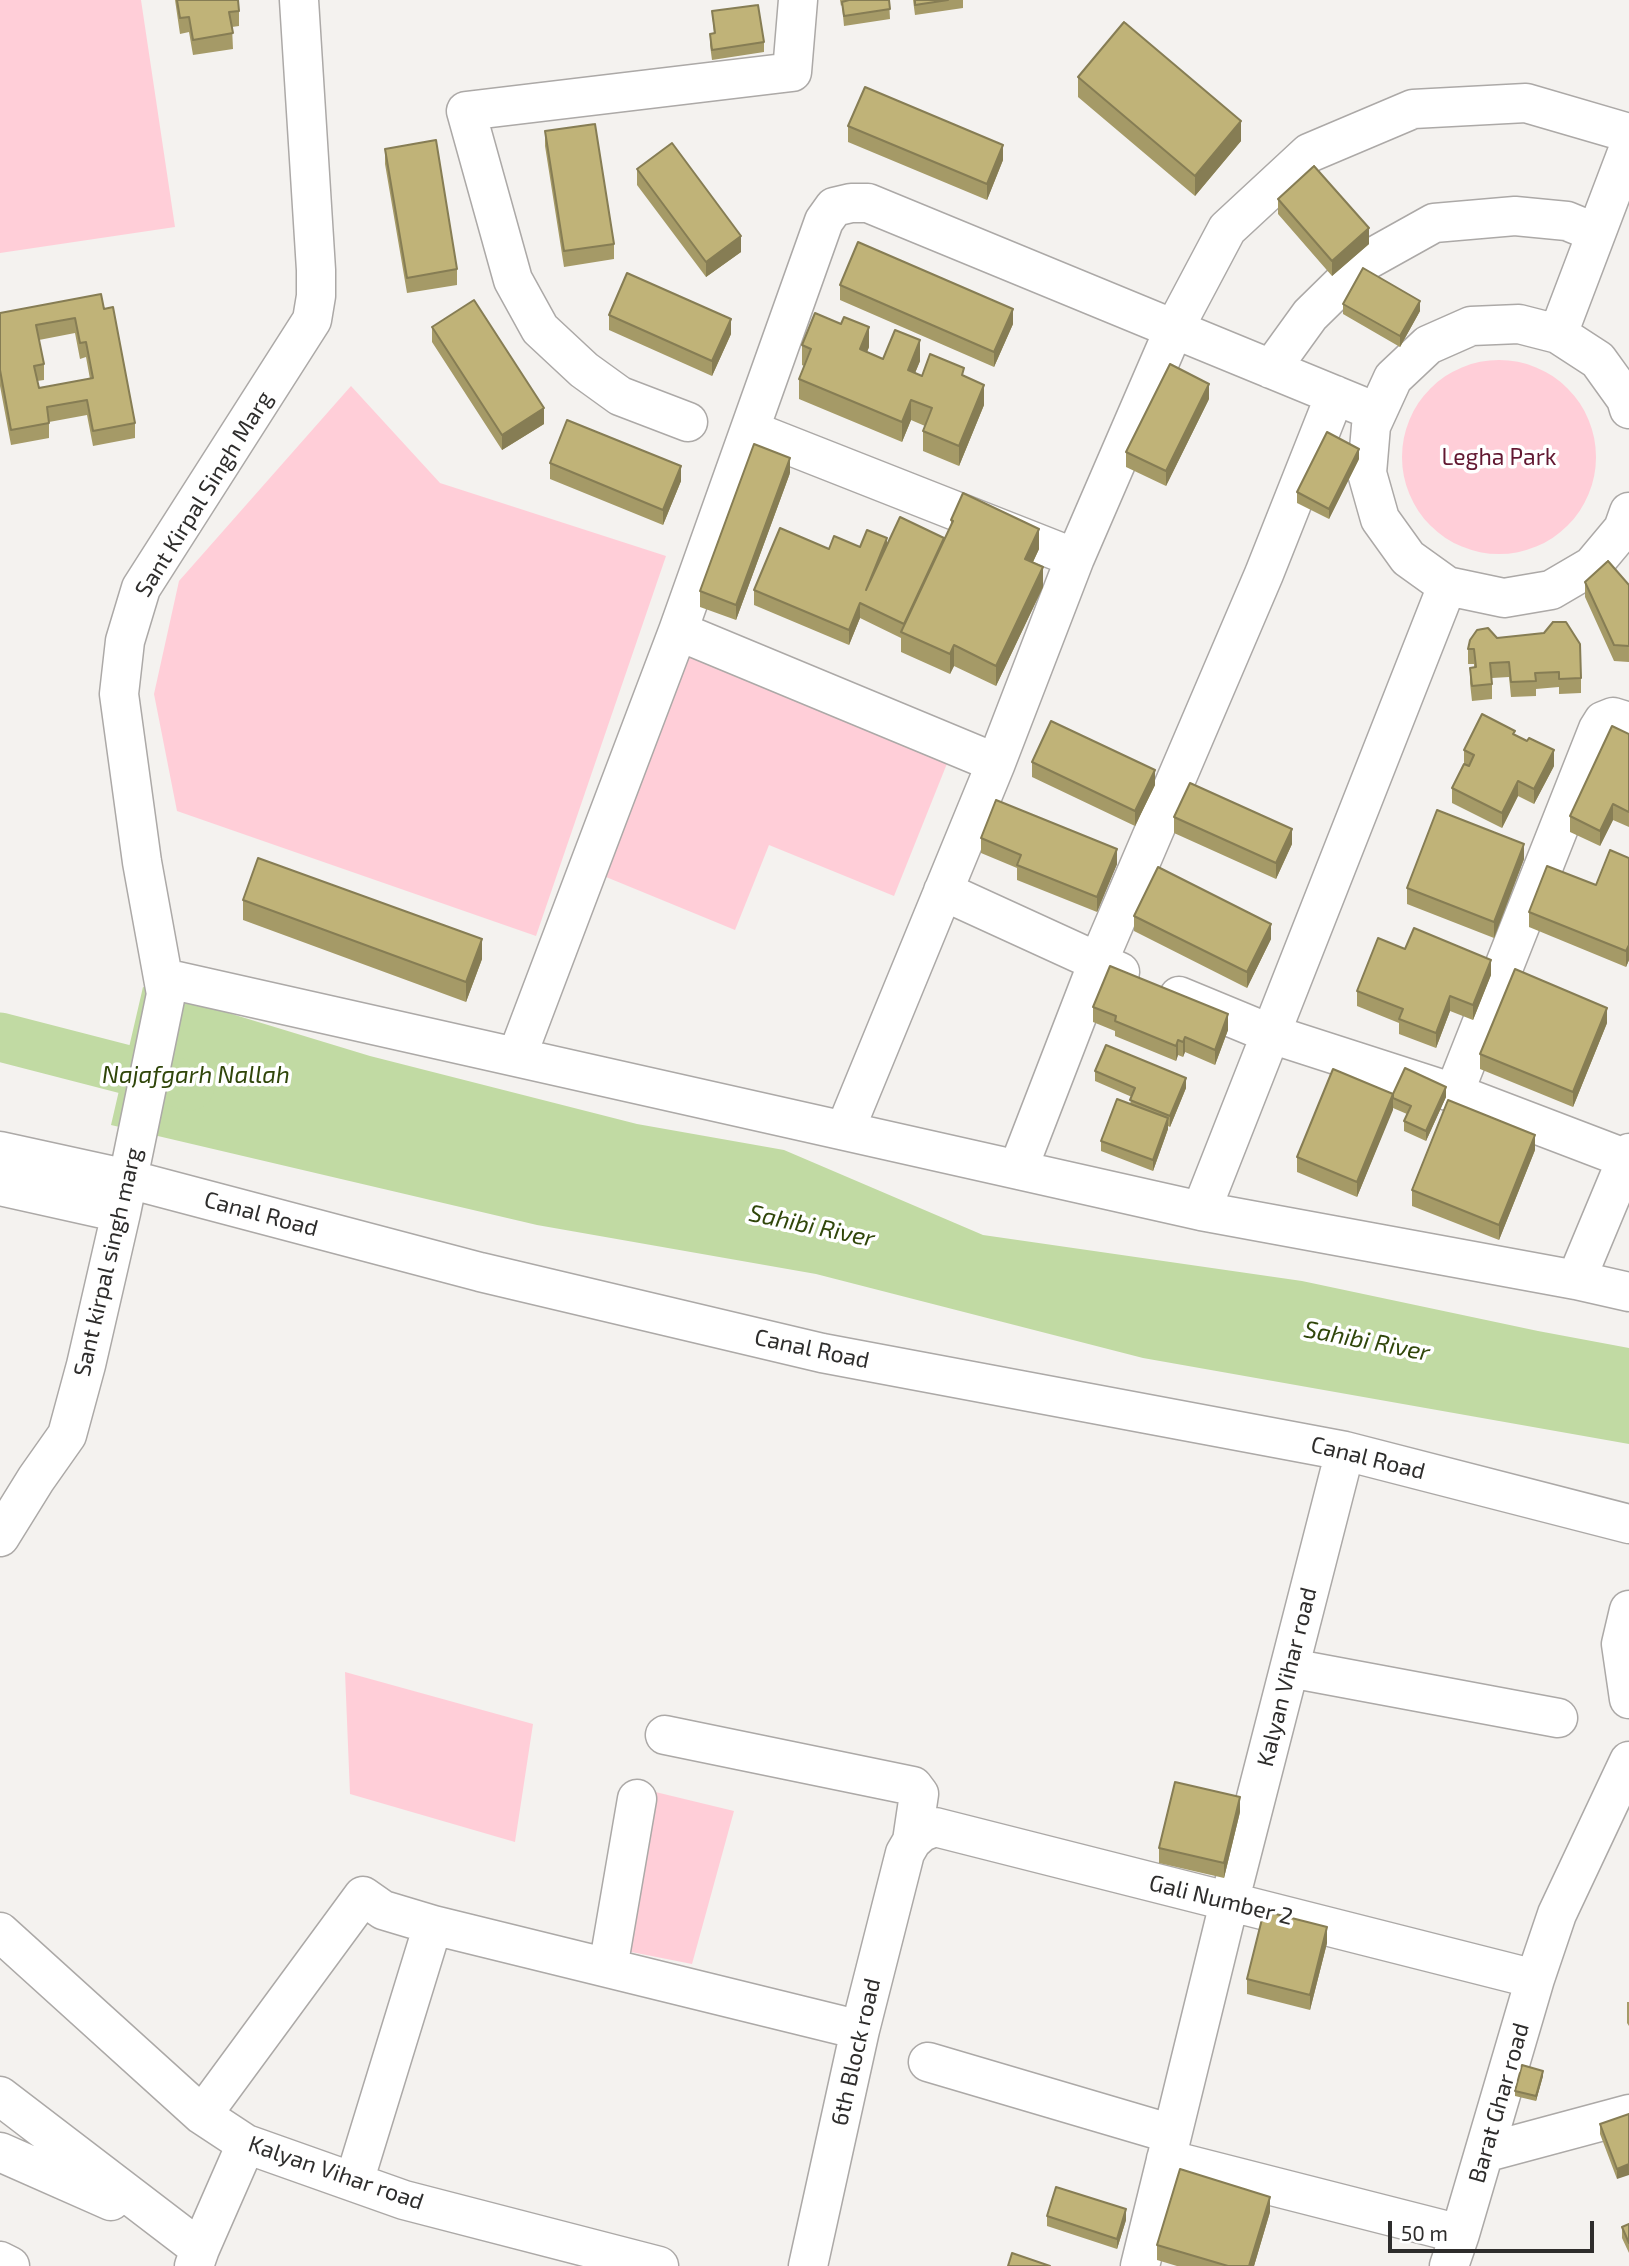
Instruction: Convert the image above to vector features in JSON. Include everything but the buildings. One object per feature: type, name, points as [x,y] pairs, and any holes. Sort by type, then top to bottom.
[{"type":"street","name":"Sant Kirpal Singh Marg","points":[[165,986],[142,862],[119,694],[125,641],[141,588],[312,320],[316,270],[299,0]]},
{"type":"street","points":[[688,422],[620,396],[584,370],[540,328],[513,279],[466,111],[792,72],[798,0]]},
{"type":"street","points":[[845,1130],[996,763],[1075,558],[1174,329],[1227,229],[1310,153],[1413,109],[1526,103],[1629,133]]},
{"type":"street","points":[[1558,334],[1629,147]]},
{"type":"street","points":[[517,1056],[678,631],[824,221],[834,207],[868,203],[1376,412]]},
{"type":"street","points":[[1271,369],[1310,315],[1364,262],[1434,223],[1515,216],[1567,221],[1596,233]]},
{"type":"street","points":[[1629,408],[1626,399],[1598,360],[1558,334],[1519,324],[1471,327],[1428,345],[1393,378],[1371,426],[1367,473],[1380,520],[1408,558],[1447,586],[1504,598],[1551,590],[1592,566],[1623,529],[1629,512]]},
{"type":"street","points":[[1018,1169],[1098,962],[1259,587],[1335,395]]},
{"type":"street","points":[[750,430],[1075,558]]},
{"type":"street","points":[[1201,1211],[1447,586]]},
{"type":"street","points":[[678,631],[996,763]]},
{"type":"street","points":[[1454,1093],[1598,729],[1603,721],[1613,717],[1629,722]]},
{"type":"street","points":[[943,891],[1098,962],[1271,1034],[1454,1093],[1628,1156],[1576,1280]]},
{"type":"street","points":[[165,986],[517,1056],[1201,1211],[1629,1292]]},
{"type":"street","name":"Sant kirpal singh marg","points":[[5,1524],[67,1435],[86,1366],[127,1183],[165,986]]},
{"type":"street","name":"Canal Road","points":[[0,1152],[480,1272],[822,1353],[1345,1451],[1629,1524]]},
{"type":"street","points":[[0,1186],[127,1183]]},
{"type":"street","name":"Kalyan Vihar road","points":[[1229,1903],[1345,1451]]},
{"type":"street","points":[[1629,1610],[1621,1644],[1629,1699]]},
{"type":"street","points":[[1290,1668],[1558,1718]]},
{"type":"street","name":"6th Block road","points":[[665,1735],[913,1786],[919,1794],[912,1840],[905,1853],[860,2030],[808,2266]]},
{"type":"street","name":"Barat Ghar road","points":[[1455,2250],[1535,1979],[1557,1914],[1629,1761]]},
{"type":"street","points":[[608,1968],[637,1799]]},
{"type":"street","name":"Gali Number 2","points":[[912,1840],[935,1827],[1535,1979]]},
{"type":"street","points":[[202,2115],[363,1896],[383,1910],[433,1925],[860,2030]]},
{"type":"street","points":[[1140,2266],[1229,1903]]},
{"type":"street","points":[[354,2182],[433,1925]]},
{"type":"street","name":"Kalyan Vihar road","points":[[0,1932],[202,2115],[246,2144],[404,2200],[659,2266]]},
{"type":"street","points":[[928,2062],[1455,2250]]},
{"type":"street","points":[[0,2096],[167,2226],[197,2257],[246,2144]]},
{"type":"street","points":[[1484,2153],[1629,2114]]},
{"type":"street","points":[[0,2152],[167,2226]]},
{"type":"street","points":[[0,2261],[10,2266]]},
{"type":"green space","points":[[0,0],[141,0],[175,227],[0,253]]},
{"type":"green space","name":"Legha Park","points":[[1499,360],[1536,367],[1568,388],[1589,420],[1596,457],[1589,494],[1568,526],[1536,547],[1499,554],[1462,547],[1430,526],[1409,494],[1402,457],[1409,420],[1430,388],[1462,367]]},
{"type":"green space","points":[[351,386],[440,483],[666,556],[536,936],[177,811],[154,694],[179,581]]},
{"type":"green space","points":[[680,641],[952,751],[894,896],[769,845],[735,930],[589,870]]},
{"type":"green space","points":[[345,1672],[533,1724],[515,1842],[350,1794]]},
{"type":"green space","points":[[643,1789],[734,1811],[692,1964],[601,1946]]},
{"type":"water","name":"Najafgarh Nallah","points":[[143,987],[370,1056],[637,1124],[784,1150],[983,1235],[1302,1281],[1629,1348],[1629,1444],[1143,1358],[816,1274],[537,1225],[111,1125]]},
{"type":"waterway","name":"Sahibi River","points":[[0,1037],[190,1086]]}]
